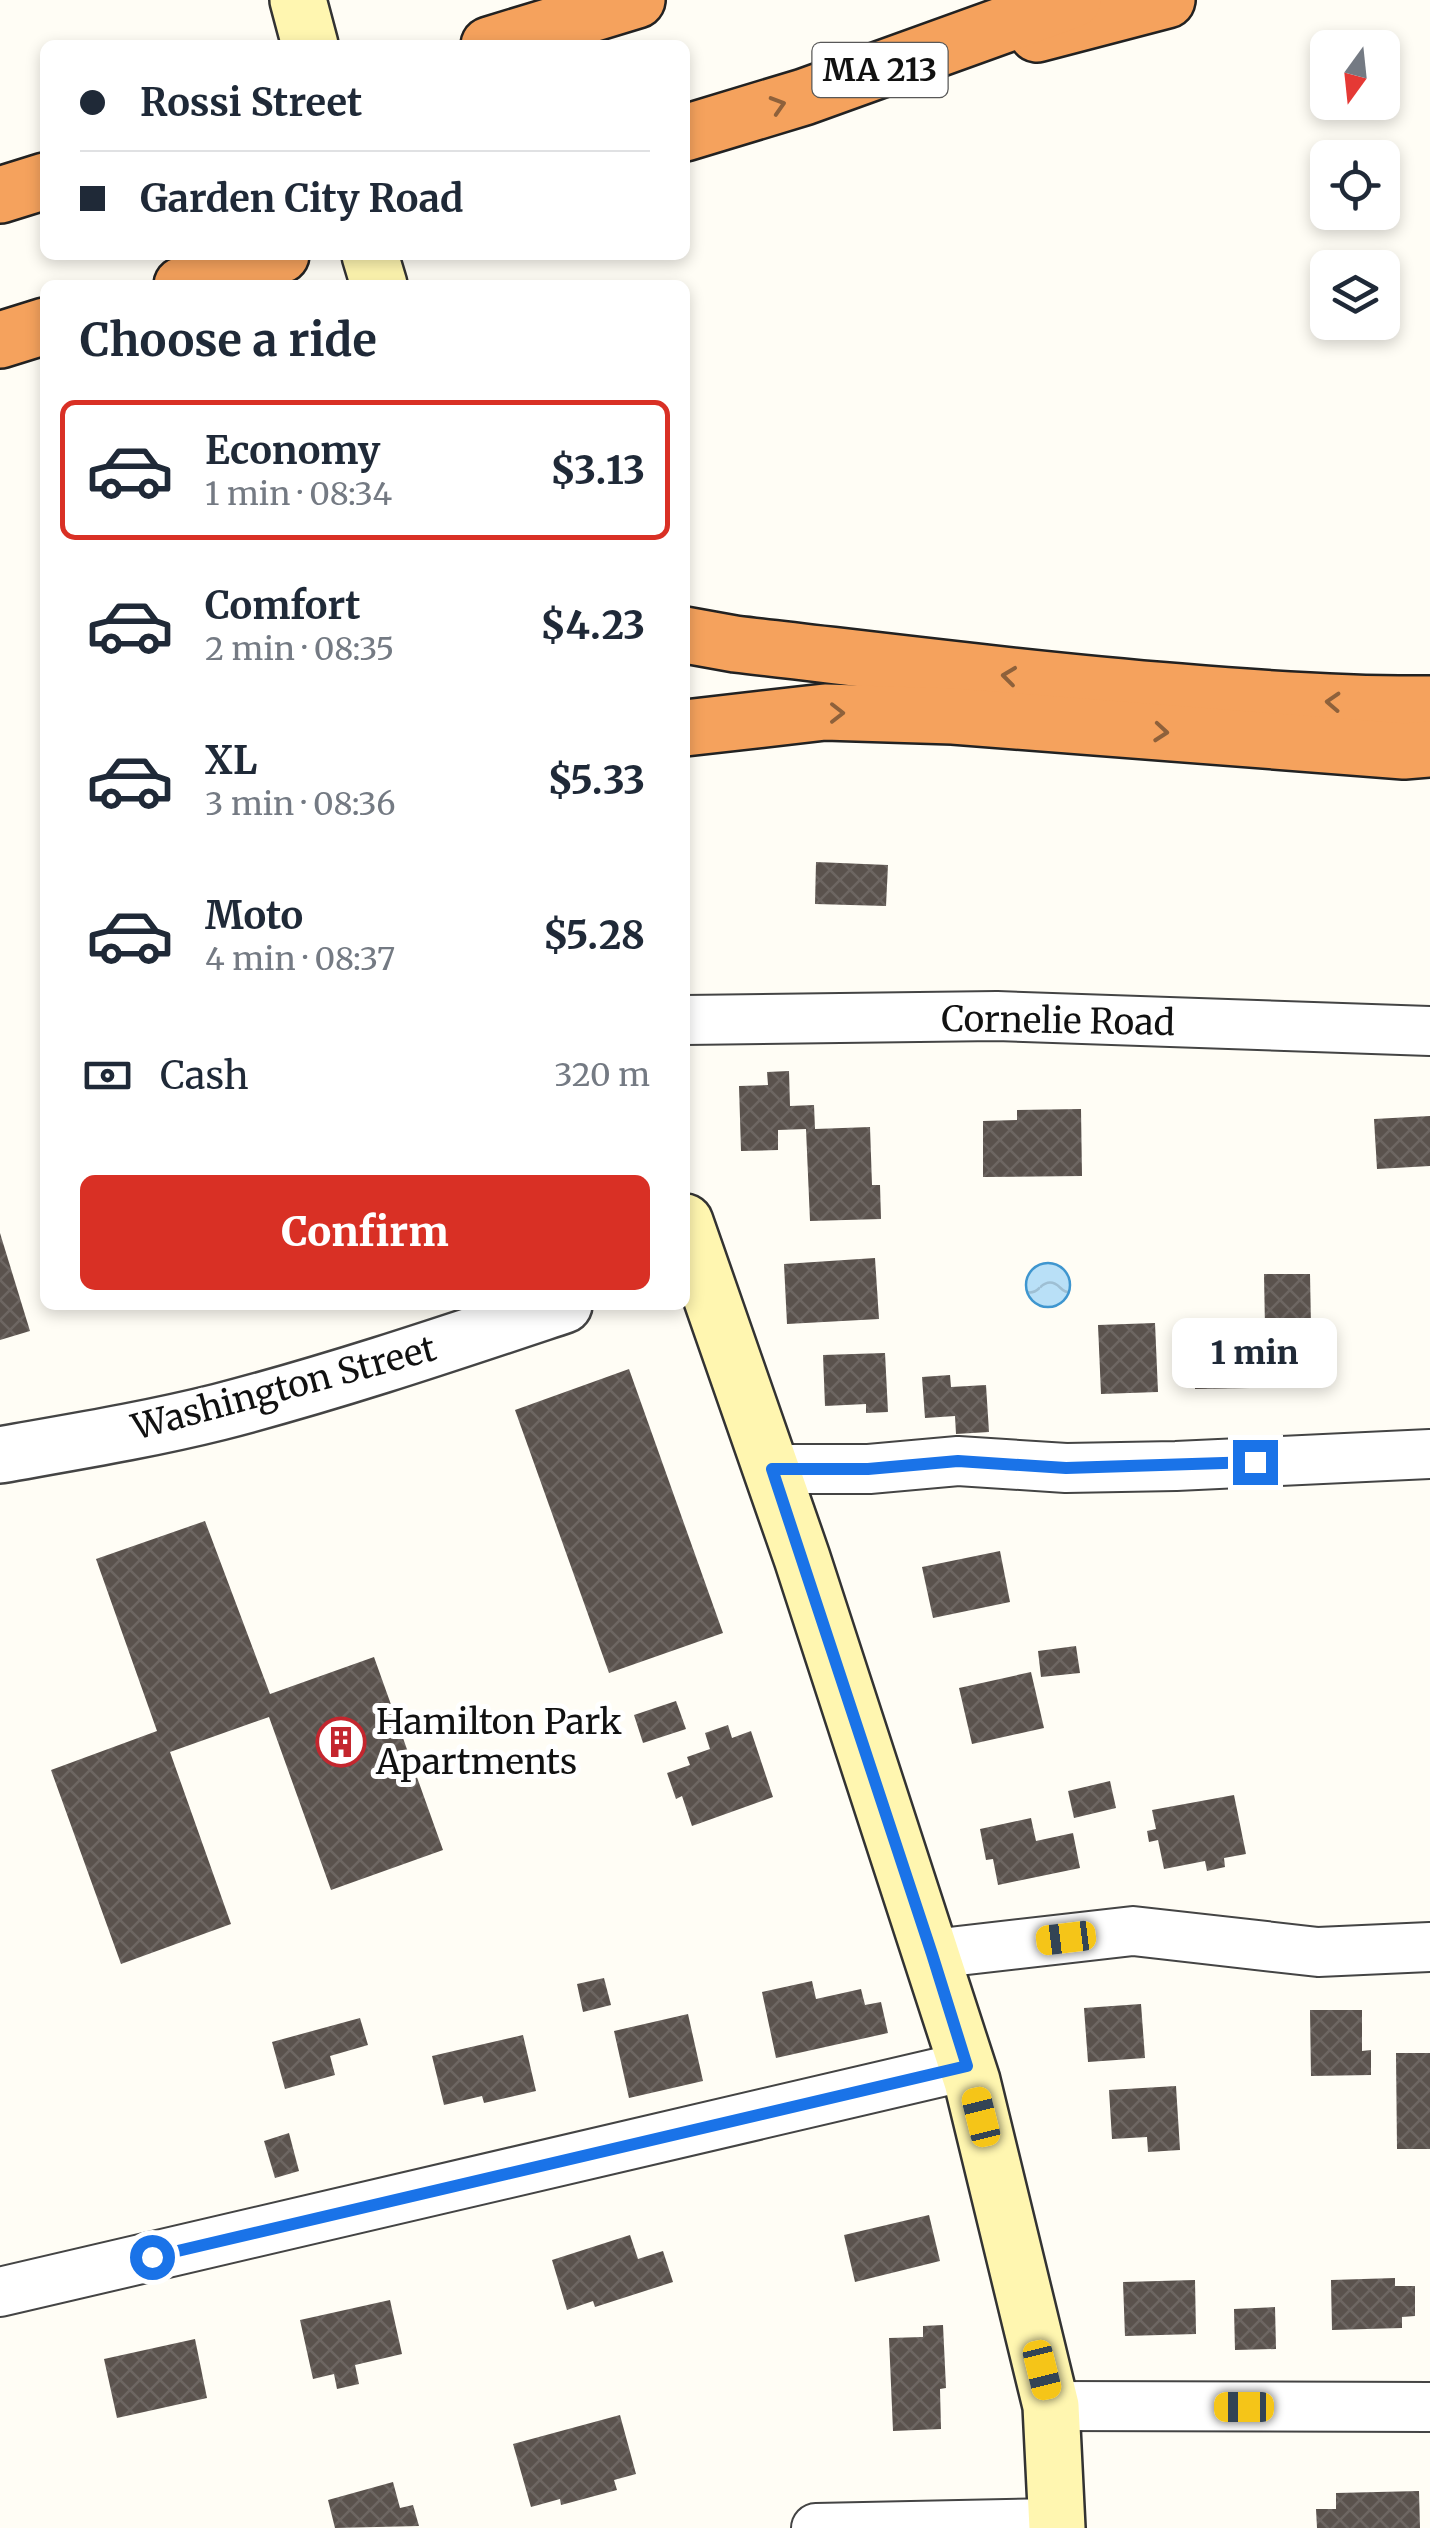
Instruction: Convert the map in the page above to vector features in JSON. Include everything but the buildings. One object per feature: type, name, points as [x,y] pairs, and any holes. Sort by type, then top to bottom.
[{"type":"highway","points":[[512,38],[600,0]]},
{"type":"highway","points":[[512,38],[637,0]]},
{"type":"highway","name":"MA 213","points":[[690,131],[830,88],[1073,0]]},
{"type":"highway","points":[[830,88],[1166,0]]},
{"type":"highway","points":[[0,195],[40,183]]},
{"type":"highway","points":[[199,280],[265,260]]},
{"type":"highway","points":[[0,340],[40,328]]},
{"type":"highway","points":[[690,636],[1050,681],[1255,698],[1430,704]]},
{"type":"highway","points":[[690,727],[825,712],[934,716],[1404,751],[1430,749]]},
{"type":"highway","points":[[690,764],[740,721]]},
{"type":"main road","points":[[298,0],[309,40]]},
{"type":"main road","points":[[690,1252],[772,1469],[967,2066],[1050,2406],[1057,2526]]},
{"type":"street","name":"Cornelie Road","points":[[690,1020],[997,1016],[1430,1031]]},
{"type":"street","name":"Washington Street","points":[[0,1454],[122,1434],[216,1412],[549,1310]]},
{"type":"street","points":[[772,1469],[868,1469],[958,1461],[1066,1468],[1176,1466],[1430,1454]]},
{"type":"street","points":[[932,1954],[1133,1931],[1318,1952],[1430,1947]]},
{"type":"street","points":[[0,2292],[967,2066]]},
{"type":"street","points":[[1050,2406],[1430,2407]]},
{"type":"street","points":[[816,2528],[1057,2526]]},
{"type":"water","points":[[1048,1263],[1064,1269],[1070,1285],[1064,1301],[1048,1307],[1032,1301],[1026,1285],[1032,1269]]},
{"type":"place","name":"Hamilton Park Apartments","points":[[341,1742]]},
{"type":"route","points":[[152,2257],[967,2066],[772,1469],[868,1469],[958,1461],[1066,1468],[1255,1462]]}]
